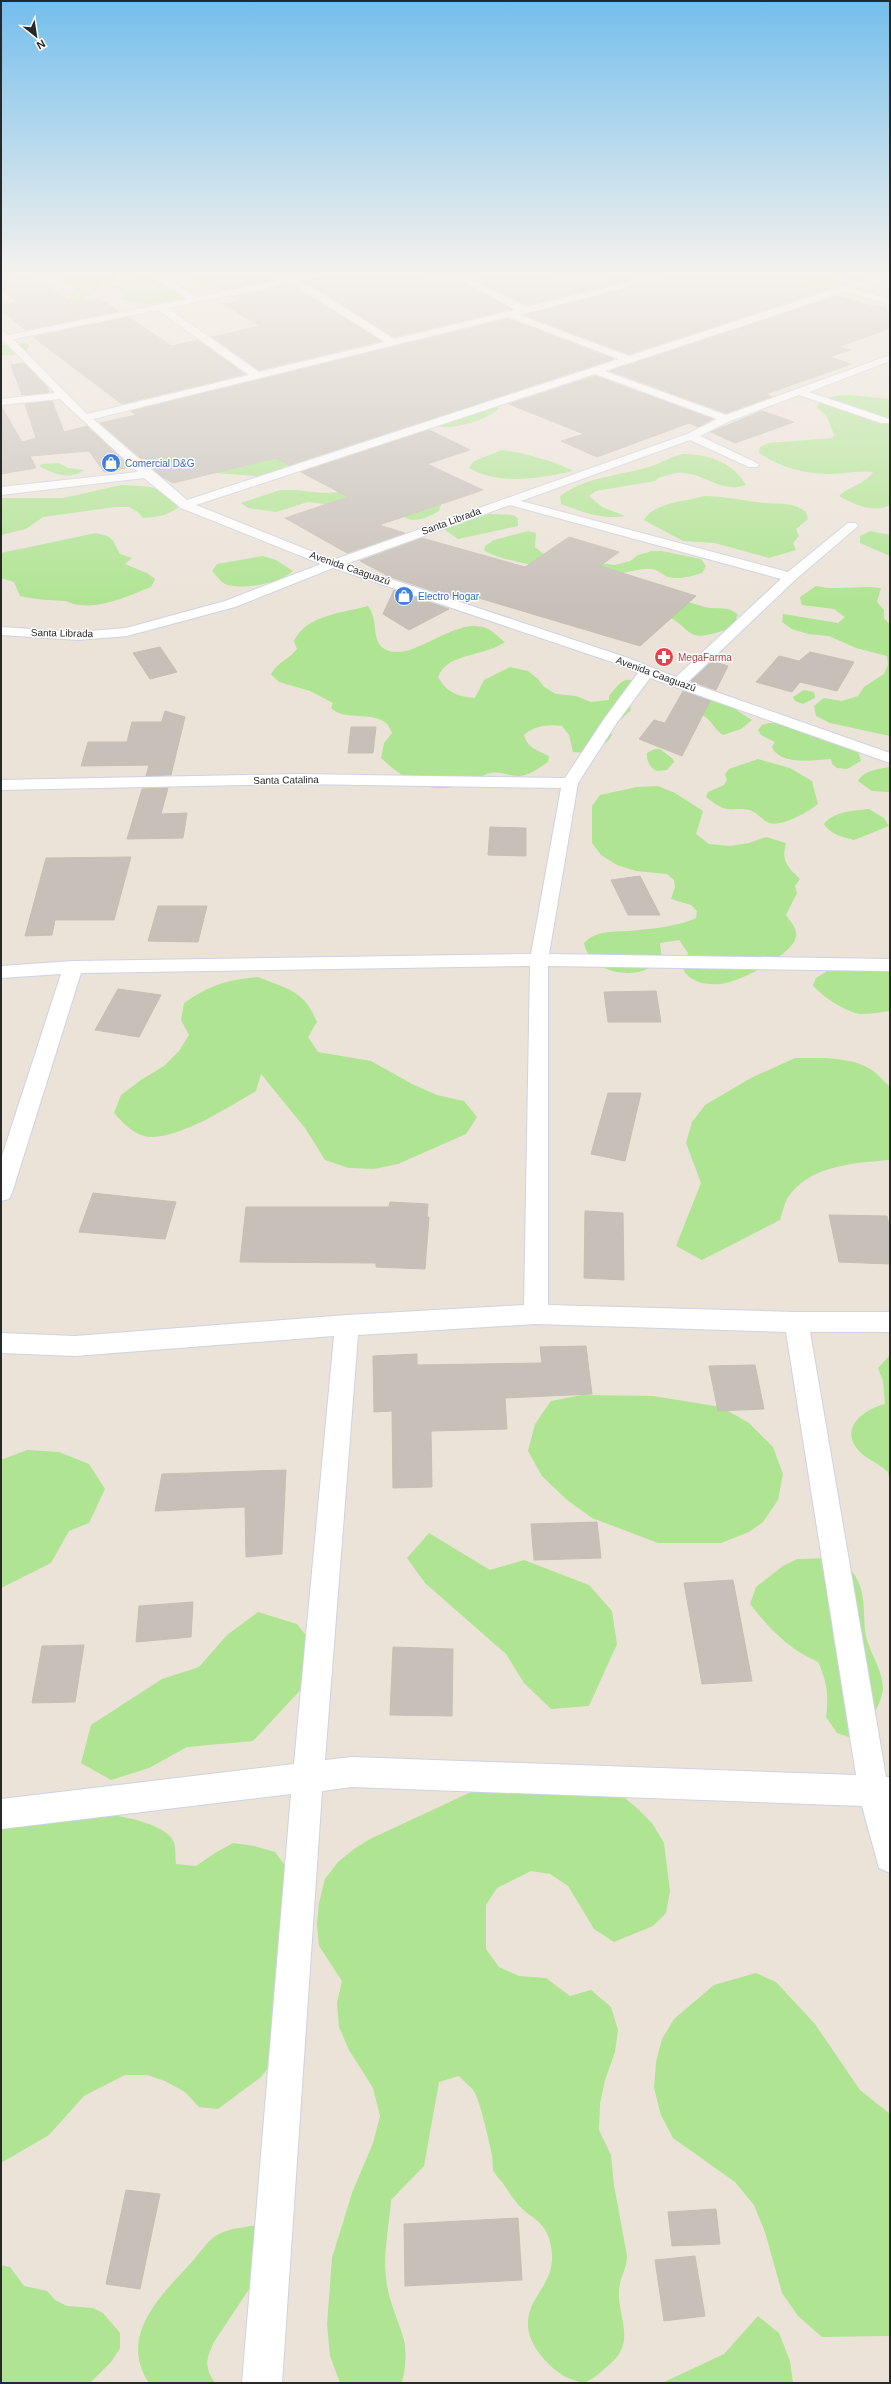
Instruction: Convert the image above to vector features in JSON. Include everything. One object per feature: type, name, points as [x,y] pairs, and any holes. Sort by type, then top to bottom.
[{"type":"street","name":"Avenida Caaguazú","points":[[51,385],[147,474],[186,505],[241,529],[333,564],[623,662],[647,672],[679,682],[890,758]]},
{"type":"street","points":[[85,418],[219,385]]},
{"type":"street","points":[[186,505],[553,385]]},
{"type":"street","points":[[635,385],[726,419]]},
{"type":"street","name":"Santa Librada","points":[[1,631],[78,636],[127,632],[230,604],[333,564],[691,436],[726,419],[814,385]]},
{"type":"street","points":[[798,391],[830,404],[885,421]]},
{"type":"street","points":[[1,402],[61,396]]},
{"type":"street","points":[[691,436],[753,465]]},
{"type":"street","points":[[1,491],[147,474]]},
{"type":"street","points":[[509,501],[790,577]]},
{"type":"street","points":[[679,682],[790,577],[852,526]]},
{"type":"street","points":[[536,1314],[539,960],[570,783],[609,722],[647,672]]},
{"type":"street","name":"Santa Catalina","points":[[1,785],[298,779],[570,783]]},
{"type":"street","points":[[1,972],[73,967],[539,960],[890,965]]},
{"type":"street","points":[[1,1193],[73,967]]},
{"type":"street","points":[[1,1344],[75,1346],[536,1314],[796,1322],[890,1322]]},
{"type":"street","points":[[796,1322],[882,1792],[890,1857]]},
{"type":"street","points":[[262,2383],[308,1778],[347,1326]]},
{"type":"street","points":[[1,1814],[352,1772],[882,1792]]},
{"type":"green space","points":[[849,395],[890,399],[890,505],[884,508],[877,509],[864,507],[839,496],[862,482],[873,472],[862,471],[827,474],[810,473],[774,462],[759,453],[760,447],[768,443],[832,438],[834,435],[827,417],[817,407],[827,398]]},
{"type":"green space","points":[[479,401],[499,408],[489,416],[482,419],[452,427],[432,426],[409,421]]},
{"type":"green space","points":[[502,450],[539,458],[573,471],[534,478],[507,479],[481,474],[469,468],[474,461]]},
{"type":"green space","points":[[314,452],[312,458],[284,467],[279,473],[268,477],[215,473],[218,462]]},
{"type":"green space","points":[[684,454],[693,454],[720,461],[741,477],[746,485],[730,487],[691,474],[677,473],[658,478],[655,481],[596,491],[589,496],[602,507],[625,516],[600,516],[561,504],[560,496],[581,484],[652,466]]},
{"type":"green space","points":[[59,463],[68,468],[84,470],[73,475],[61,475],[39,466],[42,464]]},
{"type":"green space","points":[[121,485],[161,490],[173,499],[179,507],[162,516],[143,518],[138,512],[129,507],[115,507],[43,517],[26,529],[1,535],[1,498],[63,498]]},
{"type":"green space","points":[[420,488],[441,505],[439,511],[418,520],[408,519],[398,513],[308,502],[276,512],[248,508],[241,503],[280,490],[324,493]]},
{"type":"green space","points":[[704,496],[787,504],[801,509],[806,512],[808,519],[796,529],[799,536],[793,543],[796,550],[769,558],[715,543],[683,541],[644,520],[649,514],[662,506]]},
{"type":"green space","points":[[490,514],[513,515],[518,518],[518,526],[458,539],[445,530],[450,524]]},
{"type":"green space","points":[[528,531],[536,533],[535,547],[547,557],[615,565],[630,561],[638,555],[652,551],[662,551],[701,559],[706,566],[702,573],[681,578],[673,578],[652,569],[643,569],[616,574],[604,574],[527,564],[508,560],[484,550],[485,546],[494,540]]},
{"type":"green space","points":[[870,531],[890,535],[890,556],[860,543],[860,536]]},
{"type":"green space","points":[[96,533],[112,539],[120,554],[132,558],[125,564],[147,573],[155,579],[151,587],[107,603],[98,605],[76,605],[65,601],[20,596],[14,582],[1,578],[1,553]]},
{"type":"green space","points":[[263,556],[276,560],[293,571],[271,582],[261,585],[241,587],[225,584],[212,571],[217,564]]},
{"type":"green space","points":[[816,586],[832,588],[881,588],[877,602],[884,610],[884,618],[890,625],[890,736],[830,723],[816,716],[814,706],[824,698],[842,701],[858,696],[864,687],[884,674],[888,665],[887,656],[856,648],[829,636],[808,634],[792,629],[782,622],[783,614],[838,623],[845,617],[834,609],[802,605],[800,597]]},
{"type":"green space","points":[[668,597],[709,608],[722,608],[730,610],[738,615],[736,618],[738,622],[729,629],[702,636],[695,635],[666,615]]},
{"type":"green space","points":[[368,606],[373,617],[379,644],[383,648],[394,652],[406,651],[448,633],[462,628],[475,626],[488,629],[505,642],[497,647],[458,659],[443,669],[438,677],[445,687],[458,695],[475,698],[484,680],[510,667],[528,671],[538,679],[544,687],[556,694],[576,696],[591,702],[609,700],[609,696],[621,682],[625,680],[633,680],[638,682],[628,694],[631,710],[609,730],[612,735],[609,740],[595,750],[573,752],[569,735],[562,726],[542,726],[528,732],[524,735],[528,743],[549,756],[548,762],[526,775],[515,776],[494,773],[458,786],[445,788],[434,788],[412,781],[381,758],[384,743],[392,733],[388,725],[373,717],[338,713],[331,708],[333,703],[310,691],[279,682],[271,674],[277,666],[297,649],[294,641],[300,632],[307,626],[326,616]]},
{"type":"green space","points":[[804,690],[814,692],[815,698],[803,704],[795,701],[793,697]]},
{"type":"green space","points":[[695,697],[725,703],[752,720],[741,729],[723,735],[707,718],[697,712]]},
{"type":"green space","points":[[769,723],[781,723],[858,751],[861,761],[847,769],[837,768],[832,764],[831,759],[807,761],[782,757],[776,753],[772,747],[775,742],[761,735],[758,730],[762,725]]},
{"type":"green space","points":[[655,749],[660,749],[673,759],[674,762],[667,770],[657,771],[649,764],[647,753]]},
{"type":"green space","points":[[758,759],[790,768],[812,781],[818,804],[793,819],[772,824],[752,811],[725,808],[706,797],[708,792],[724,785],[727,780],[725,774],[729,769]]},
{"type":"green space","points":[[890,767],[890,791],[888,792],[872,791],[858,781],[868,772]]},
{"type":"green space","points":[[658,786],[675,793],[703,811],[696,834],[709,844],[730,846],[749,843],[766,837],[786,843],[784,854],[786,863],[800,879],[795,886],[797,893],[786,915],[796,931],[796,937],[793,944],[775,960],[739,979],[715,984],[698,982],[689,977],[683,969],[688,953],[679,940],[660,943],[662,959],[647,969],[641,971],[621,973],[612,971],[597,964],[591,958],[584,943],[596,935],[610,932],[632,931],[668,926],[683,923],[696,918],[697,911],[691,905],[671,899],[675,887],[674,880],[667,874],[636,871],[617,865],[601,855],[592,843],[592,806],[600,795],[637,787]]},
{"type":"green space","points":[[869,809],[884,818],[889,826],[854,840],[833,833],[824,824],[833,816],[838,814]]},
{"type":"green space","points":[[834,967],[890,967],[890,1011],[865,1014],[856,1013],[842,1008],[823,995],[813,986],[816,978]]},
{"type":"green space","points":[[258,977],[294,992],[306,1003],[317,1022],[308,1037],[318,1052],[371,1061],[412,1084],[437,1095],[464,1101],[477,1117],[466,1134],[398,1164],[374,1169],[349,1168],[325,1160],[305,1128],[261,1074],[256,1091],[206,1120],[178,1132],[152,1137],[141,1135],[126,1125],[114,1113],[121,1095],[141,1080],[164,1066],[179,1051],[189,1035],[181,1020],[184,1003],[219,984]]},
{"type":"green space","points":[[795,1058],[835,1059],[854,1062],[864,1065],[872,1070],[888,1085],[890,1088],[890,1160],[833,1168],[807,1179],[796,1188],[787,1199],[780,1220],[702,1260],[676,1246],[701,1183],[686,1143],[692,1122],[705,1105],[751,1078]]},
{"type":"green space","points":[[890,1355],[890,1482],[888,1472],[860,1452],[854,1444],[851,1436],[852,1428],[861,1416],[876,1407],[885,1404],[883,1381],[878,1368]]},
{"type":"green space","points":[[582,1395],[653,1396],[721,1407],[749,1423],[773,1447],[783,1474],[778,1500],[763,1522],[749,1532],[721,1543],[658,1543],[592,1518],[567,1500],[542,1476],[528,1451],[535,1424],[551,1401]]},
{"type":"green space","points":[[27,1450],[59,1452],[89,1464],[105,1489],[89,1523],[69,1531],[51,1563],[1,1588],[1,1460]]},
{"type":"green space","points":[[429,1533],[490,1570],[524,1560],[589,1585],[612,1611],[617,1644],[589,1706],[551,1709],[524,1683],[506,1654],[425,1583],[407,1558]]},
{"type":"green space","points":[[818,1558],[839,1562],[850,1569],[860,1585],[866,1636],[881,1675],[883,1689],[880,1702],[868,1723],[855,1739],[837,1733],[826,1717],[826,1689],[818,1662],[807,1657],[780,1638],[750,1604],[756,1587],[783,1566],[797,1559]]},
{"type":"green space","points":[[258,1612],[297,1624],[318,1651],[307,1683],[253,1741],[187,1747],[149,1768],[111,1780],[81,1763],[91,1725],[162,1679],[199,1667],[227,1635]]},
{"type":"green space","points":[[604,1781],[637,1808],[652,1823],[664,1843],[670,1891],[666,1913],[653,1926],[614,1942],[594,1929],[568,1886],[550,1874],[531,1871],[497,1888],[486,1905],[486,1949],[499,1967],[519,1976],[546,1978],[570,1996],[591,1990],[611,2007],[618,2030],[615,2052],[605,2080],[600,2104],[599,2130],[611,2155],[614,2185],[627,2256],[619,2290],[619,2300],[624,2328],[623,2347],[618,2356],[610,2364],[595,2377],[586,2382],[576,2381],[567,2377],[548,2364],[540,2355],[530,2336],[528,2327],[529,2315],[532,2305],[551,2268],[552,2256],[550,2242],[544,2228],[540,2223],[521,2208],[494,2172],[485,2123],[478,2099],[470,2086],[459,2076],[439,2082],[424,2166],[391,2200],[385,2264],[390,2299],[405,2345],[405,2362],[402,2383],[340,2383],[330,2356],[327,2324],[332,2258],[352,2193],[373,2143],[380,2116],[373,2088],[349,2050],[339,2027],[337,2003],[342,1981],[319,1946],[317,1924],[319,1903],[325,1879],[338,1862],[354,1849],[370,1839],[484,1786]]},
{"type":"green space","points":[[78,1810],[130,1818],[157,1827],[167,1834],[174,1842],[176,1864],[196,1866],[233,1843],[254,1846],[275,1852],[287,1868],[277,2057],[261,2077],[218,2109],[199,2107],[185,2092],[165,2081],[147,2075],[125,2075],[84,2096],[49,2135],[1,2163],[1,1818]]},
{"type":"green space","points":[[756,1973],[776,1982],[815,2024],[860,2090],[890,2114],[890,2336],[822,2337],[798,2316],[782,2293],[765,2232],[754,2205],[735,2182],[673,2138],[661,2115],[654,2088],[656,2062],[662,2039],[674,2019],[714,1985]]},
{"type":"green space","points":[[256,2225],[271,2256],[211,2348],[207,2363],[211,2377],[215,2383],[149,2383],[141,2366],[138,2350],[140,2334],[147,2318],[156,2304],[206,2244],[213,2238],[226,2231]]},
{"type":"green space","points":[[1,2265],[10,2267],[24,2286],[47,2291],[55,2300],[67,2306],[93,2308],[103,2313],[120,2333],[120,2348],[112,2361],[90,2383],[1,2383]]},
{"type":"green space","points":[[758,2316],[779,2333],[790,2361],[793,2383],[662,2383],[724,2354]]},
{"type":"building","points":[[18,385],[45,385],[49,392],[22,395]]},
{"type":"building","points":[[97,385],[199,385],[122,404]]},
{"type":"building","points":[[237,385],[534,385],[289,465],[276,458],[173,483],[162,477],[100,423],[136,415],[131,411]]},
{"type":"building","points":[[567,385],[620,385],[713,419],[698,427],[689,423],[597,457],[561,441],[584,434],[509,404]]},
{"type":"building","points":[[649,385],[791,385],[766,394],[772,397],[726,413]]},
{"type":"building","points":[[52,401],[64,432],[87,426],[131,467],[104,472],[89,451],[30,456],[36,468],[1,474],[1,406],[22,442],[36,438],[25,404]]},
{"type":"building","points":[[762,411],[794,422],[735,443],[711,432]]},
{"type":"building","points":[[429,430],[470,450],[427,464],[483,490],[379,525],[405,533],[347,553],[285,518],[348,497],[301,472]]},
{"type":"building","points":[[569,537],[619,552],[600,566],[696,596],[640,646],[472,596],[463,601],[388,576],[360,561],[422,538],[525,567]]},
{"type":"building","points":[[394,590],[449,609],[409,630],[383,614]]},
{"type":"building","points":[[160,647],[177,672],[150,679],[133,653]]},
{"type":"building","points":[[810,652],[854,662],[837,691],[800,682],[792,692],[756,682],[779,656],[799,661]]},
{"type":"building","points":[[712,661],[728,666],[716,690],[691,681]]},
{"type":"building","points":[[683,691],[710,701],[682,756],[639,739],[654,720],[665,723]]},
{"type":"building","points":[[165,711],[185,717],[171,775],[146,776],[149,765],[81,766],[88,742],[127,742],[132,722],[161,722],[157,737]]},
{"type":"building","points":[[351,727],[376,727],[373,753],[348,753]]},
{"type":"building","points":[[168,788],[161,814],[187,813],[183,838],[127,839],[142,789]]},
{"type":"building","points":[[490,827],[526,828],[526,856],[488,855]]},
{"type":"building","points":[[131,857],[114,920],[55,920],[52,935],[25,936],[46,858]]},
{"type":"building","points":[[640,876],[660,915],[628,915],[611,880]]},
{"type":"building","points":[[158,906],[207,906],[198,942],[148,941]]},
{"type":"building","points":[[118,989],[161,995],[139,1037],[95,1030]]},
{"type":"building","points":[[656,991],[661,1022],[608,1022],[604,992]]},
{"type":"building","points":[[608,1093],[641,1093],[625,1161],[591,1154]]},
{"type":"building","points":[[93,1193],[176,1202],[165,1239],[79,1232]]},
{"type":"building","points":[[390,1202],[428,1204],[427,1217],[429,1217],[425,1269],[376,1267],[376,1263],[240,1262],[246,1207],[389,1207]]},
{"type":"building","points":[[585,1211],[623,1213],[624,1280],[584,1278]]},
{"type":"building","points":[[829,1215],[887,1216],[890,1230],[890,1264],[839,1262]]},
{"type":"building","points":[[586,1346],[592,1394],[505,1398],[507,1429],[431,1431],[432,1487],[393,1488],[392,1411],[374,1412],[373,1356],[417,1354],[417,1365],[542,1363],[540,1347]]},
{"type":"building","points":[[755,1365],[764,1409],[718,1411],[709,1366]]},
{"type":"building","points":[[286,1470],[282,1554],[246,1557],[245,1507],[155,1511],[162,1474]]},
{"type":"building","points":[[597,1522],[601,1558],[534,1560],[531,1524]]},
{"type":"building","points":[[733,1580],[752,1681],[702,1684],[684,1583]]},
{"type":"building","points":[[193,1602],[191,1637],[136,1642],[139,1606]]},
{"type":"building","points":[[84,1645],[75,1702],[32,1703],[42,1646]]},
{"type":"building","points":[[393,1647],[453,1649],[452,1716],[390,1715]]},
{"type":"building","points":[[126,2190],[160,2194],[140,2289],[106,2284]]},
{"type":"building","points":[[716,2209],[720,2244],[672,2246],[668,2212]]},
{"type":"building","points":[[518,2218],[522,2280],[405,2286],[404,2224]]},
{"type":"building","points":[[695,2256],[705,2316],[664,2321],[655,2260]]},
{"type":"place","name":"Comercial D&G","points":[[111,463]]},
{"type":"place","name":"Electro Hogar","points":[[404,596]]},
{"type":"place","name":"MegaFarma","points":[[664,657]]}]
